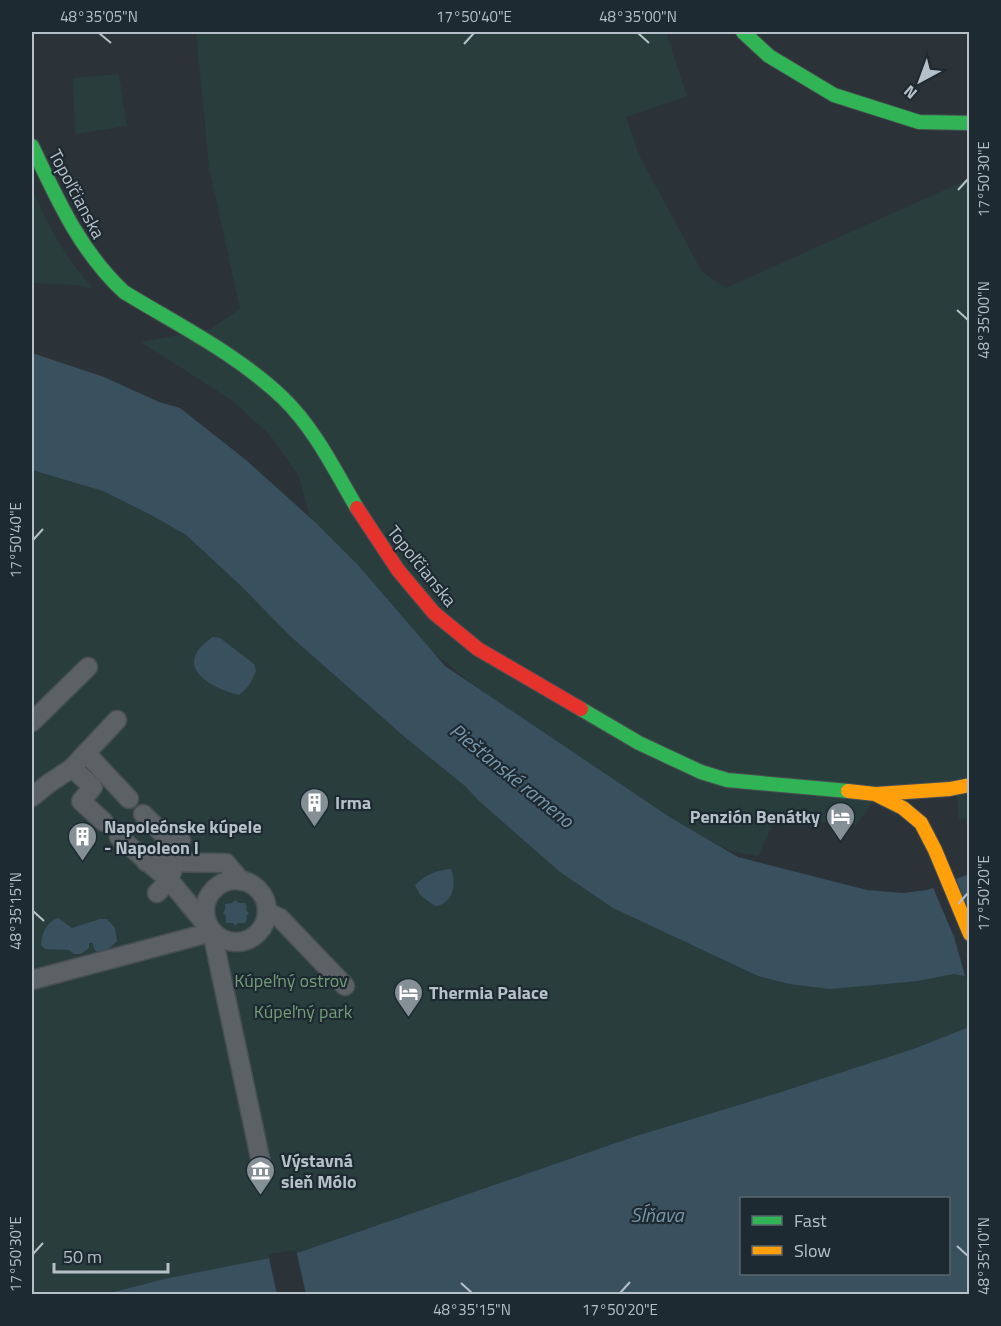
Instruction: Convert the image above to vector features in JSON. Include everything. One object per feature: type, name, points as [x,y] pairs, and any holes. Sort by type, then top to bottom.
[{"type":"main road","points":[[743,32],[769,56],[834,95],[919,122],[969,123]]},
{"type":"main road","name":"Topoľčianska","points":[[32,146],[78,238],[109,279],[124,292],[243,364],[284,399],[310,431],[378,542],[398,570],[434,613],[478,649],[639,744],[701,772],[727,780],[875,794],[903,808],[928,815]]},
{"type":"main road","points":[[875,794],[950,789],[969,785]]},
{"type":"main road","points":[[950,789],[928,815],[939,860],[969,934]]},
{"type":"street","points":[[32,722],[88,667]]},
{"type":"street","points":[[32,798],[65,773],[117,720]]},
{"type":"street","points":[[86,753],[93,787],[104,822]]},
{"type":"street","points":[[65,773],[93,787],[129,799]]},
{"type":"street","points":[[119,837],[146,862],[163,887],[220,939],[241,942],[259,932],[265,923],[266,904],[257,889],[235,866],[177,849],[143,814]]},
{"type":"street","points":[[146,862],[177,849]]},
{"type":"street","points":[[163,887],[177,849]]},
{"type":"street","points":[[235,866],[208,896],[204,915],[212,932],[260,1160]]},
{"type":"street","points":[[267,912],[280,918],[345,986]]},
{"type":"street","points":[[32,980],[212,932]]},
{"type":"green space","points":[[196,32],[666,32],[687,96],[626,117],[639,155],[702,272],[726,288],[969,179],[969,818],[959,820],[957,787],[881,791],[856,825],[776,818],[758,856],[731,851],[633,802],[543,741],[396,622],[309,515],[299,476],[270,435],[233,401],[141,342],[211,329],[240,309],[209,166]]},
{"type":"green space","points":[[119,74],[127,126],[75,134],[73,78]]},
{"type":"green space","points":[[32,188],[58,241],[93,289],[77,285],[32,283]]},
{"type":"green space","name":"Kúpeľný ostrov","points":[[32,470],[103,491],[186,535],[290,636],[407,739],[465,786],[560,872],[613,908],[758,976],[789,984],[918,981],[954,974],[969,977],[969,1027],[916,1048],[633,1137],[300,1252],[164,1279],[106,1294],[32,1294]]},
{"type":"water","name":"Piešťanské rameno","points":[[32,353],[104,377],[159,402],[180,408],[246,460],[316,523],[357,564],[445,666],[671,818],[738,857],[867,890],[903,893],[927,890],[969,874],[969,977],[954,974],[918,981],[830,989],[789,984],[758,976],[613,908],[560,872],[465,786],[407,739],[290,636],[186,535],[103,491],[32,470]]},
{"type":"water","points":[[212,637],[220,638],[254,664],[256,671],[253,678],[239,695],[215,686],[200,676],[196,669],[194,662],[196,654]]},
{"type":"water","points":[[451,869],[454,881],[450,897],[446,901],[435,906],[420,895],[415,885],[419,881],[432,874]]},
{"type":"water","points":[[236,900],[238,903],[245,903],[249,913],[245,923],[238,923],[235,926],[233,923],[226,923],[226,916],[223,913],[225,904]]},
{"type":"water","points":[[58,918],[72,928],[107,919],[115,928],[117,941],[103,951],[96,951],[93,943],[89,943],[89,948],[81,954],[74,954],[69,950],[45,949],[41,945],[44,932],[50,922]]},
{"type":"water","name":"Sĺňava","points":[[969,1027],[969,1294],[106,1294],[164,1279],[300,1252],[633,1137],[916,1048]]},
{"type":"pier","points":[[955,876],[969,913],[970,980],[966,979],[954,937],[932,885]]},
{"type":"pier","points":[[296,1250],[306,1294],[277,1294],[268,1254]]},
{"type":"traffic: fast","points":[[743,32],[769,56],[834,95],[919,122],[970,123]]},
{"type":"traffic: fast","points":[[32,146],[71,224],[108,276],[124,292],[227,354],[283,398],[315,437],[357,508]]},
{"type":"traffic: fast","points":[[581,709],[639,743],[701,772],[727,780],[848,791]]},
{"type":"traffic: slow","points":[[877,794],[950,789],[970,785]]},
{"type":"traffic: slow","points":[[848,791],[875,794],[903,808],[921,823],[935,850],[970,934]]},
{"type":"traffic: jam","points":[[357,508],[398,570],[434,613],[478,649],[581,709]]},
{"type":"place","name":"Irma","points":[[314,828]]},
{"type":"place","name":"Penzión Benátky","points":[[841,842]]},
{"type":"place","name":"Napoleónske kúpele - Napoleon I","points":[[83,862]]},
{"type":"place","name":"Thermia Palace","points":[[408,1018]]},
{"type":"place","name":"Výstavná sieň Mólo","points":[[260,1196]]},
{"type":"park label","name":"Kúpeľný park","points":[[303,1011]]}]
